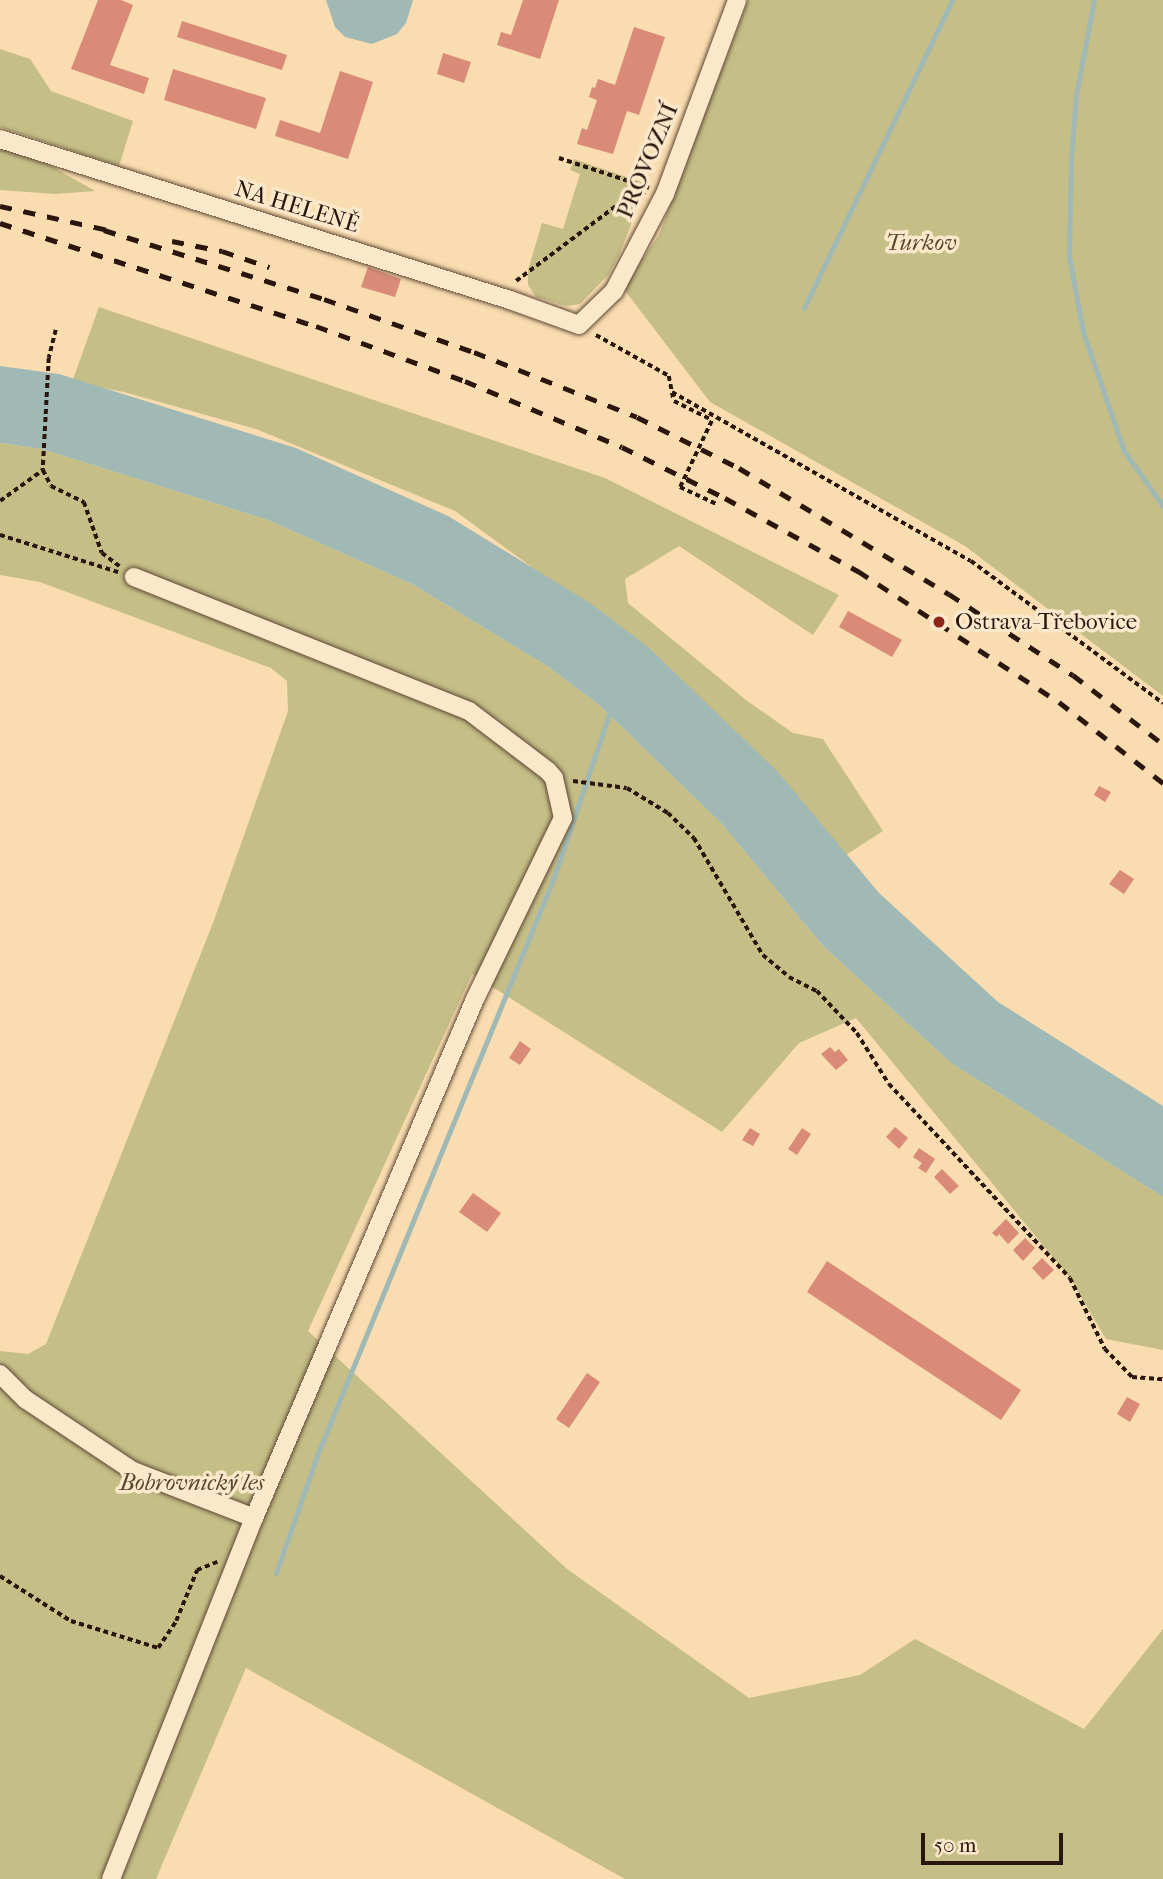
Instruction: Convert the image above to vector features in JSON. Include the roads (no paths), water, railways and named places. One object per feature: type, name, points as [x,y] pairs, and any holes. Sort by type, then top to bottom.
[{"type":"street","name":"PROVOZNÍ","points":[[579,325],[614,291],[665,194],[737,0]]},
{"type":"street","name":"NA HELENĚ","points":[[0,139],[510,300],[579,325]]},
{"type":"street","points":[[111,1879],[239,1554],[475,999],[563,818],[554,778],[469,711],[134,578]]},
{"type":"street","points":[[0,1374],[25,1399],[133,1471],[254,1518]]},
{"type":"water","points":[[326,0],[413,0],[406,23],[397,34],[372,44],[345,37],[335,27]]},
{"type":"water","points":[[0,366],[59,374],[296,448],[448,516],[590,603],[647,646],[778,772],[879,893],[998,1002],[1163,1106],[1163,1197],[951,1063],[823,946],[722,824],[598,704],[547,666],[412,584],[268,520],[42,449],[0,443]]},
{"type":"waterway","points":[[804,308],[952,0]]},
{"type":"waterway","points":[[1094,0],[1076,95],[1071,159],[1069,256],[1083,332],[1124,451],[1163,506]]},
{"type":"waterway","points":[[276,1573],[318,1453],[553,880],[611,709]]},
{"type":"railway","points":[[0,206],[113,231]]},
{"type":"railway","points":[[0,223],[316,326],[465,381],[622,447],[725,498],[858,571],[1059,702],[1163,783]]},
{"type":"railway","points":[[104,230],[324,299],[474,352],[637,417],[739,468],[949,594],[1073,675],[1163,744]]},
{"type":"railway","points":[[172,241],[222,251],[269,267]]},
{"type":"place","name":"Ostrava-Třebovice","points":[[939,622]]},
{"type":"park label","name":"Turkov","points":[[921,243]]},
{"type":"park label","name":"Bobrovnický les","points":[[192,1483]]}]
